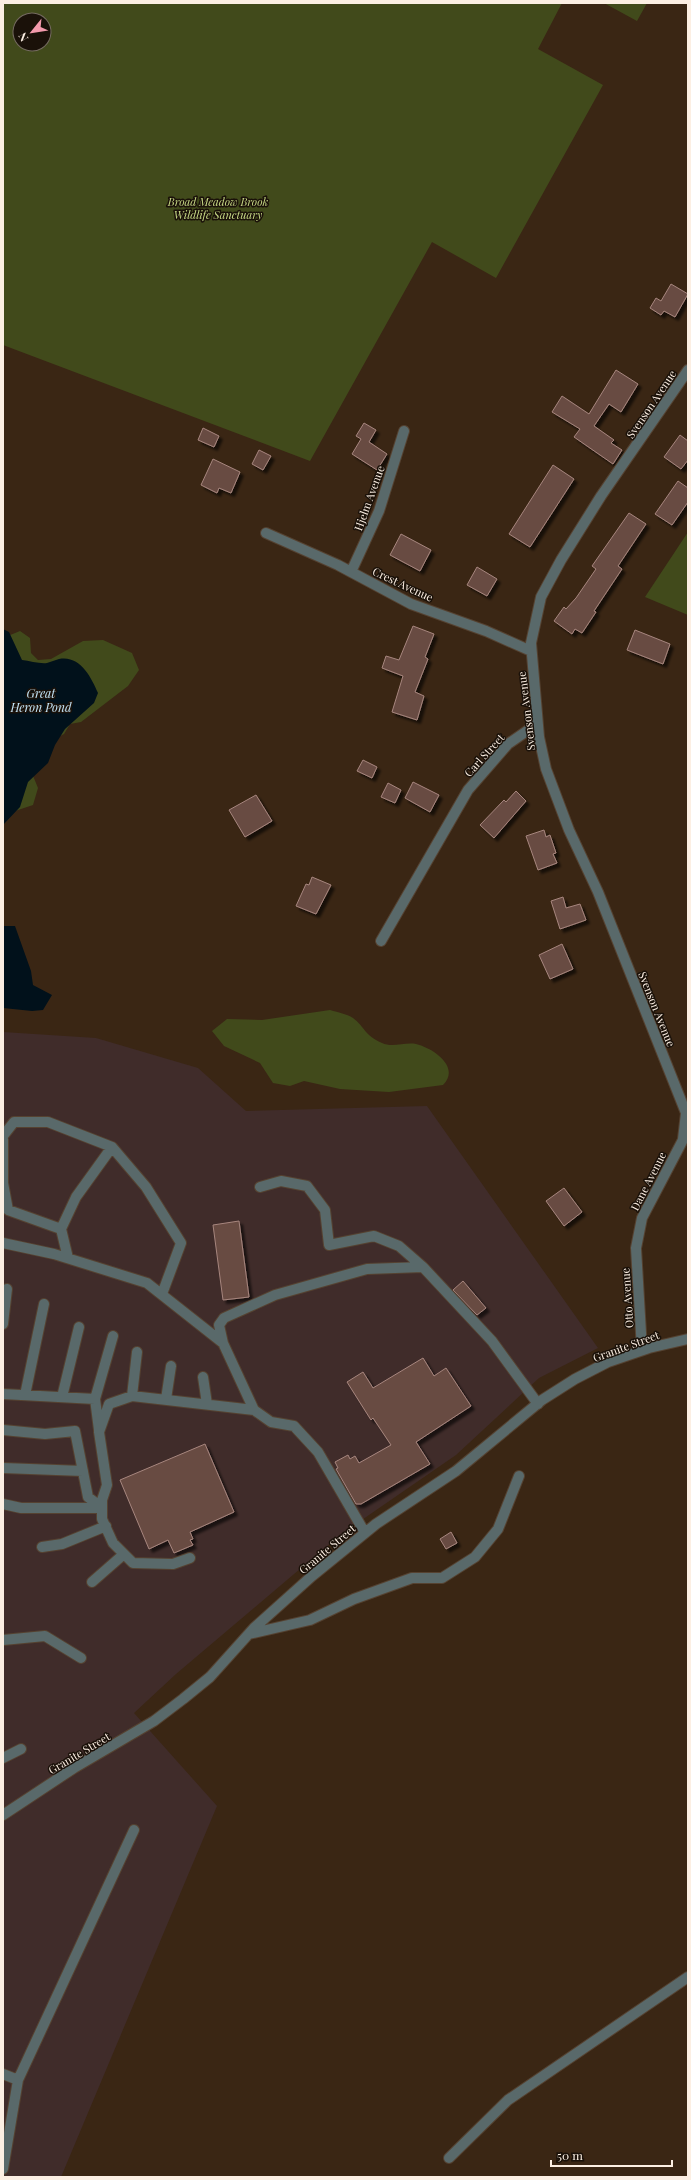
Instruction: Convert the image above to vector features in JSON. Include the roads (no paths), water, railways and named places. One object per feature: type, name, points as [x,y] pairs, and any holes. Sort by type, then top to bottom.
[{"type":"street","name":"Svenson Avenue","points":[[685,1134],[686,1113],[598,892],[569,830],[546,769],[537,724],[531,642],[541,598],[561,560],[601,496],[688,370]]},
{"type":"street","name":"Hjelm Avenue","points":[[351,572],[379,511],[404,432]]},
{"type":"street","name":"Crest Avenue","points":[[266,534],[351,572],[412,604],[486,631],[531,651]]},
{"type":"street","name":"Carl Street","points":[[381,941],[468,790],[508,744],[537,724]]},
{"type":"street","points":[[3,1136],[14,1122],[48,1122],[112,1147],[146,1187],[181,1243],[162,1294]]},
{"type":"street","name":"Dane Avenue","points":[[637,1245],[642,1218],[685,1134]]},
{"type":"street","points":[[3,1139],[3,1183],[8,1210],[61,1229]]},
{"type":"street","points":[[68,1258],[61,1229],[76,1197],[112,1147]]},
{"type":"street","points":[[260,1187],[281,1181],[307,1186],[325,1210],[329,1245],[374,1236],[399,1246],[423,1267],[492,1341],[538,1404]]},
{"type":"street","points":[[3,1243],[68,1258],[148,1283],[222,1343]]},
{"type":"street","name":"Otto Avenue","points":[[637,1245],[637,1281],[642,1350]]},
{"type":"street","points":[[254,1410],[222,1343],[219,1326],[224,1318],[275,1295],[367,1269],[423,1267]]},
{"type":"street","points":[[3,1324],[7,1289]]},
{"type":"street","points":[[25,1395],[44,1304]]},
{"type":"street","points":[[62,1397],[79,1327]]},
{"type":"street","points":[[112,1336],[95,1399],[107,1485],[102,1500],[102,1519],[114,1543],[133,1563],[173,1564],[190,1558]]},
{"type":"street","name":"Granite Street","points":[[3,1815],[74,1768],[154,1721],[210,1677],[249,1634],[312,1576],[365,1533],[456,1471],[538,1404],[575,1379],[608,1362],[642,1350],[688,1339]]},
{"type":"street","points":[[132,1396],[137,1352]]},
{"type":"street","points":[[166,1399],[171,1366]]},
{"type":"street","points":[[203,1377],[207,1404]]},
{"type":"street","points":[[3,1394],[95,1399]]},
{"type":"street","points":[[100,1432],[109,1404],[132,1396],[254,1410],[271,1422],[294,1426],[318,1452],[365,1533]]},
{"type":"street","points":[[3,1430],[45,1434],[75,1431],[88,1497],[102,1508]]},
{"type":"street","points":[[3,1468],[83,1470]]},
{"type":"street","points":[[249,1634],[310,1620],[354,1599],[412,1578],[442,1578],[475,1557],[498,1529],[519,1476]]},
{"type":"street","points":[[3,1504],[21,1508],[102,1508]]},
{"type":"street","points":[[42,1547],[62,1544],[106,1526]]},
{"type":"street","points":[[92,1582],[124,1554]]},
{"type":"street","points":[[3,1640],[45,1636],[81,1658]]},
{"type":"street","points":[[3,1758],[21,1749]]},
{"type":"street","points":[[3,2169],[18,2080],[134,1830]]},
{"type":"street","points":[[449,2158],[508,2100],[688,1977]]},
{"type":"street","points":[[3,2074],[18,2080]]},
{"type":"water","name":"Great Heron Pond","points":[[3,629],[9,632],[22,660],[48,663],[59,659],[73,660],[84,668],[98,693],[94,703],[65,729],[55,745],[48,763],[28,782],[20,807],[3,825]]},
{"type":"water","points":[[3,926],[15,926],[31,971],[33,985],[52,995],[43,1010],[32,1011],[3,1008]]},
{"type":"park label","name":"Broad Meadow Brook Wildlife Sanctuary","points":[[218,207]]}]
